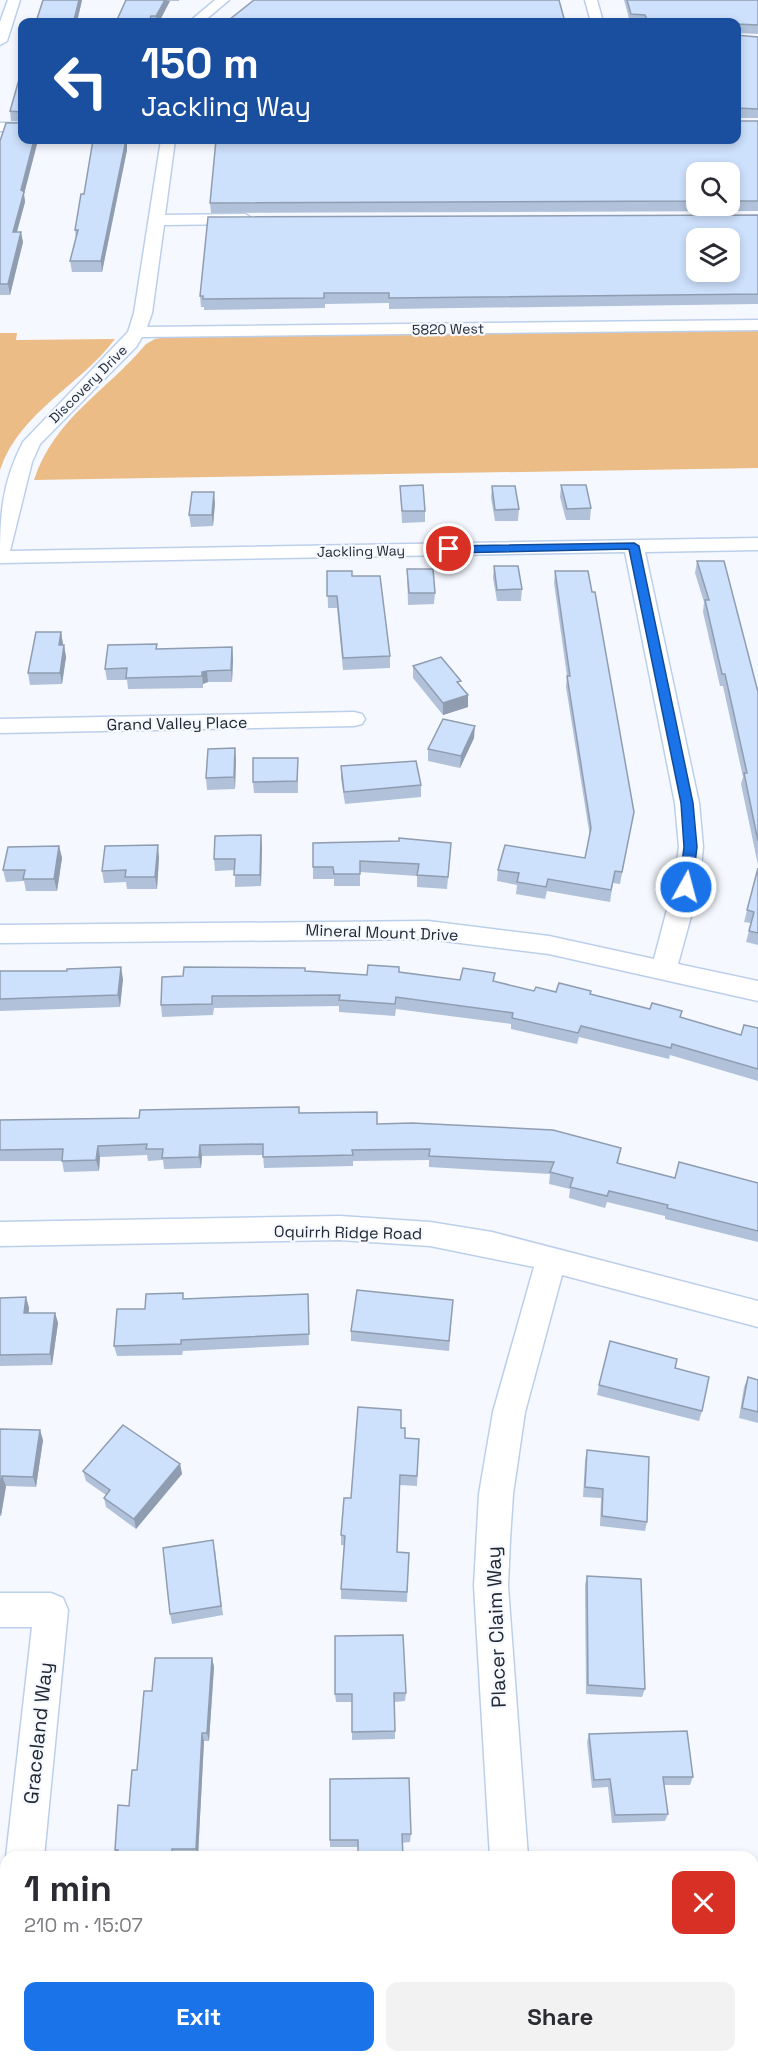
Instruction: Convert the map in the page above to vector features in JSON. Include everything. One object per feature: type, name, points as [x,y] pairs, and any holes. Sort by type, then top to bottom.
[{"type":"street","points":[[0,41],[14,0]]},
{"type":"street","points":[[200,18],[223,0]]},
{"type":"street","points":[[591,0],[596,18]]},
{"type":"street","points":[[0,127],[18,127]]},
{"type":"street","name":"Discovery Drive","points":[[0,551],[22,462],[32,442],[130,344],[137,332],[143,313],[167,144]]},
{"type":"street","points":[[156,220],[263,219]]},
{"type":"street","name":"5820 West","points":[[137,332],[758,325]]},
{"type":"street","name":"Jackling Way","points":[[0,557],[758,544]]},
{"type":"street","points":[[634,546],[687,803],[691,847],[686,887],[664,969]]},
{"type":"street","name":"Grand Valley Place","points":[[0,726],[354,719]]},
{"type":"street","name":"Mineral Mount Drive","points":[[0,934],[428,930],[549,945],[758,991]]},
{"type":"street","name":"Oquirrh Ridge Road","points":[[0,1234],[369,1229],[461,1239],[551,1259],[758,1314]]},
{"type":"street","name":"Placer Claim Way","points":[[509,1851],[490,1586],[496,1494],[509,1412],[551,1259]]},
{"type":"street","name":"Graceland Way","points":[[0,1610],[51,1610],[26,1851]]},
{"type":"shaded area","points":[[758,331],[758,468],[34,480],[43,458],[68,422],[146,344],[155,339],[170,336]]},
{"type":"shaded area","points":[[0,333],[17,333],[16,340],[115,339],[101,356],[21,431],[9,449],[0,470]]},
{"type":"building","points":[[43,0],[79,0],[74,18],[37,18]]},
{"type":"building","points":[[126,0],[165,0],[156,16],[118,18]]},
{"type":"building","points":[[254,0],[559,0],[564,18],[231,18]]},
{"type":"building","points":[[627,0],[758,0],[758,25],[741,24],[741,18],[646,18],[645,15],[631,14]]},
{"type":"building","points":[[741,35],[758,37],[758,109],[741,108]]},
{"type":"building","points":[[18,83],[18,112],[10,111]]},
{"type":"building","points":[[741,121],[758,121],[758,201],[740,201],[740,162],[686,162],[686,201],[210,203],[216,144],[741,144]]},
{"type":"building","points":[[6,123],[18,123],[18,144],[33,144],[21,190],[24,192],[13,232],[21,232],[8,284],[0,284],[0,141]]},
{"type":"building","points":[[92,144],[125,144],[101,261],[70,261],[78,230],[75,230],[81,194],[84,194]]},
{"type":"building","points":[[758,215],[758,294],[389,298],[389,293],[324,293],[324,298],[203,299],[203,296],[200,296],[208,217]]},
{"type":"building","points":[[423,485],[425,511],[402,511],[400,486]]},
{"type":"building","points":[[561,485],[586,485],[591,508],[567,509]]},
{"type":"building","points":[[492,486],[515,486],[519,509],[495,510]]},
{"type":"building","points":[[192,492],[214,492],[212,515],[189,515]]},
{"type":"building","points":[[697,561],[724,561],[758,692],[758,841],[744,773],[747,773],[725,674],[722,674],[705,600],[709,600]]},
{"type":"building","points":[[494,566],[518,566],[522,589],[497,590]]},
{"type":"building","points":[[407,569],[433,569],[435,593],[409,593]]},
{"type":"building","points":[[327,571],[352,571],[352,576],[380,576],[390,656],[343,658],[337,596],[327,596]]},
{"type":"building","points":[[555,571],[588,571],[592,592],[595,592],[634,812],[622,872],[615,871],[611,890],[548,879],[546,887],[517,882],[519,873],[498,870],[505,845],[585,858],[591,828],[567,676],[570,676]]},
{"type":"building","points":[[36,632],[61,632],[59,645],[64,645],[60,673],[28,673]]},
{"type":"building","points":[[157,644],[156,649],[232,647],[231,670],[202,672],[202,676],[126,678],[127,668],[105,669],[108,645]]},
{"type":"building","points":[[441,657],[461,681],[457,682],[468,695],[443,703],[413,666]]},
{"type":"building","points":[[443,719],[475,726],[461,756],[428,749]]},
{"type":"building","points":[[235,748],[234,777],[206,778],[208,749]]},
{"type":"building","points":[[253,758],[298,758],[297,781],[253,782]]},
{"type":"building","points":[[416,761],[421,785],[344,792],[341,766]]},
{"type":"building","points":[[261,835],[260,875],[234,875],[235,859],[214,859],[215,836]]},
{"type":"building","points":[[399,838],[451,843],[448,877],[417,875],[419,864],[360,861],[360,874],[334,874],[333,867],[313,867],[313,843],[399,841]]},
{"type":"building","points":[[158,845],[155,877],[125,877],[126,870],[102,871],[105,846]]},
{"type":"building","points":[[59,846],[54,879],[23,879],[25,870],[3,870],[8,847]]},
{"type":"building","points":[[758,868],[758,933],[749,931],[754,912],[747,910]]},
{"type":"building","points":[[368,965],[399,967],[399,972],[460,980],[463,968],[495,973],[493,981],[534,991],[536,987],[556,992],[559,983],[591,991],[590,994],[650,1009],[652,1003],[682,1011],[680,1017],[741,1035],[744,1025],[758,1028],[758,1069],[672,1044],[671,1048],[581,1026],[578,1033],[512,1018],[513,1013],[396,997],[395,1004],[339,1000],[340,995],[212,996],[212,1004],[161,1005],[162,977],[183,976],[184,967],[305,968],[305,971],[367,975]]},
{"type":"building","points":[[121,967],[118,995],[0,999],[0,971],[67,971],[67,969]]},
{"type":"building","points":[[299,1107],[299,1113],[377,1112],[377,1124],[412,1123],[553,1130],[621,1148],[617,1163],[675,1178],[679,1162],[758,1183],[758,1231],[609,1191],[607,1196],[570,1187],[573,1178],[550,1172],[554,1162],[429,1156],[430,1149],[352,1150],[353,1155],[263,1157],[263,1144],[200,1145],[199,1157],[162,1158],[163,1149],[146,1149],[147,1144],[98,1146],[96,1160],[62,1161],[63,1149],[0,1150],[0,1120],[139,1118],[140,1110]]},
{"type":"building","points":[[357,1290],[453,1300],[449,1341],[351,1331]]},
{"type":"building","points":[[183,1293],[183,1299],[308,1294],[309,1334],[181,1340],[181,1344],[114,1346],[117,1309],[145,1309],[146,1294]]},
{"type":"building","points":[[26,1297],[24,1313],[55,1313],[50,1354],[0,1355],[0,1298]]},
{"type":"building","points":[[610,1341],[677,1359],[675,1368],[709,1377],[702,1411],[599,1385]]},
{"type":"building","points":[[748,1377],[758,1380],[758,1412],[742,1408]]},
{"type":"building","points":[[358,1407],[401,1410],[401,1428],[405,1428],[405,1438],[419,1439],[417,1476],[400,1475],[397,1552],[409,1553],[407,1592],[341,1589],[345,1536],[341,1535],[344,1498],[351,1498]]},
{"type":"building","points":[[123,1425],[180,1464],[134,1519],[104,1498],[110,1490],[83,1471]]},
{"type":"building","points":[[0,1429],[40,1430],[33,1477],[2,1476],[0,1491]]},
{"type":"building","points":[[587,1450],[649,1457],[647,1522],[602,1516],[603,1489],[585,1487]]},
{"type":"building","points":[[213,1540],[221,1606],[170,1614],[163,1548]]},
{"type":"building","points":[[587,1576],[641,1579],[645,1689],[588,1685]]},
{"type":"building","points":[[403,1635],[406,1693],[394,1693],[395,1731],[352,1732],[352,1694],[335,1694],[335,1636]]},
{"type":"building","points":[[155,1658],[212,1658],[207,1733],[202,1733],[196,1849],[115,1850],[118,1805],[129,1806],[132,1770],[137,1770],[144,1691],[152,1691]]},
{"type":"building","points":[[687,1731],[693,1777],[663,1777],[668,1814],[615,1815],[610,1779],[594,1780],[589,1734]]},
{"type":"building","points":[[409,1778],[411,1834],[402,1834],[403,1851],[358,1851],[358,1840],[330,1840],[330,1779]]},
{"type":"route","points":[[449,549],[634,546],[687,803],[691,847],[686,887]]}]
